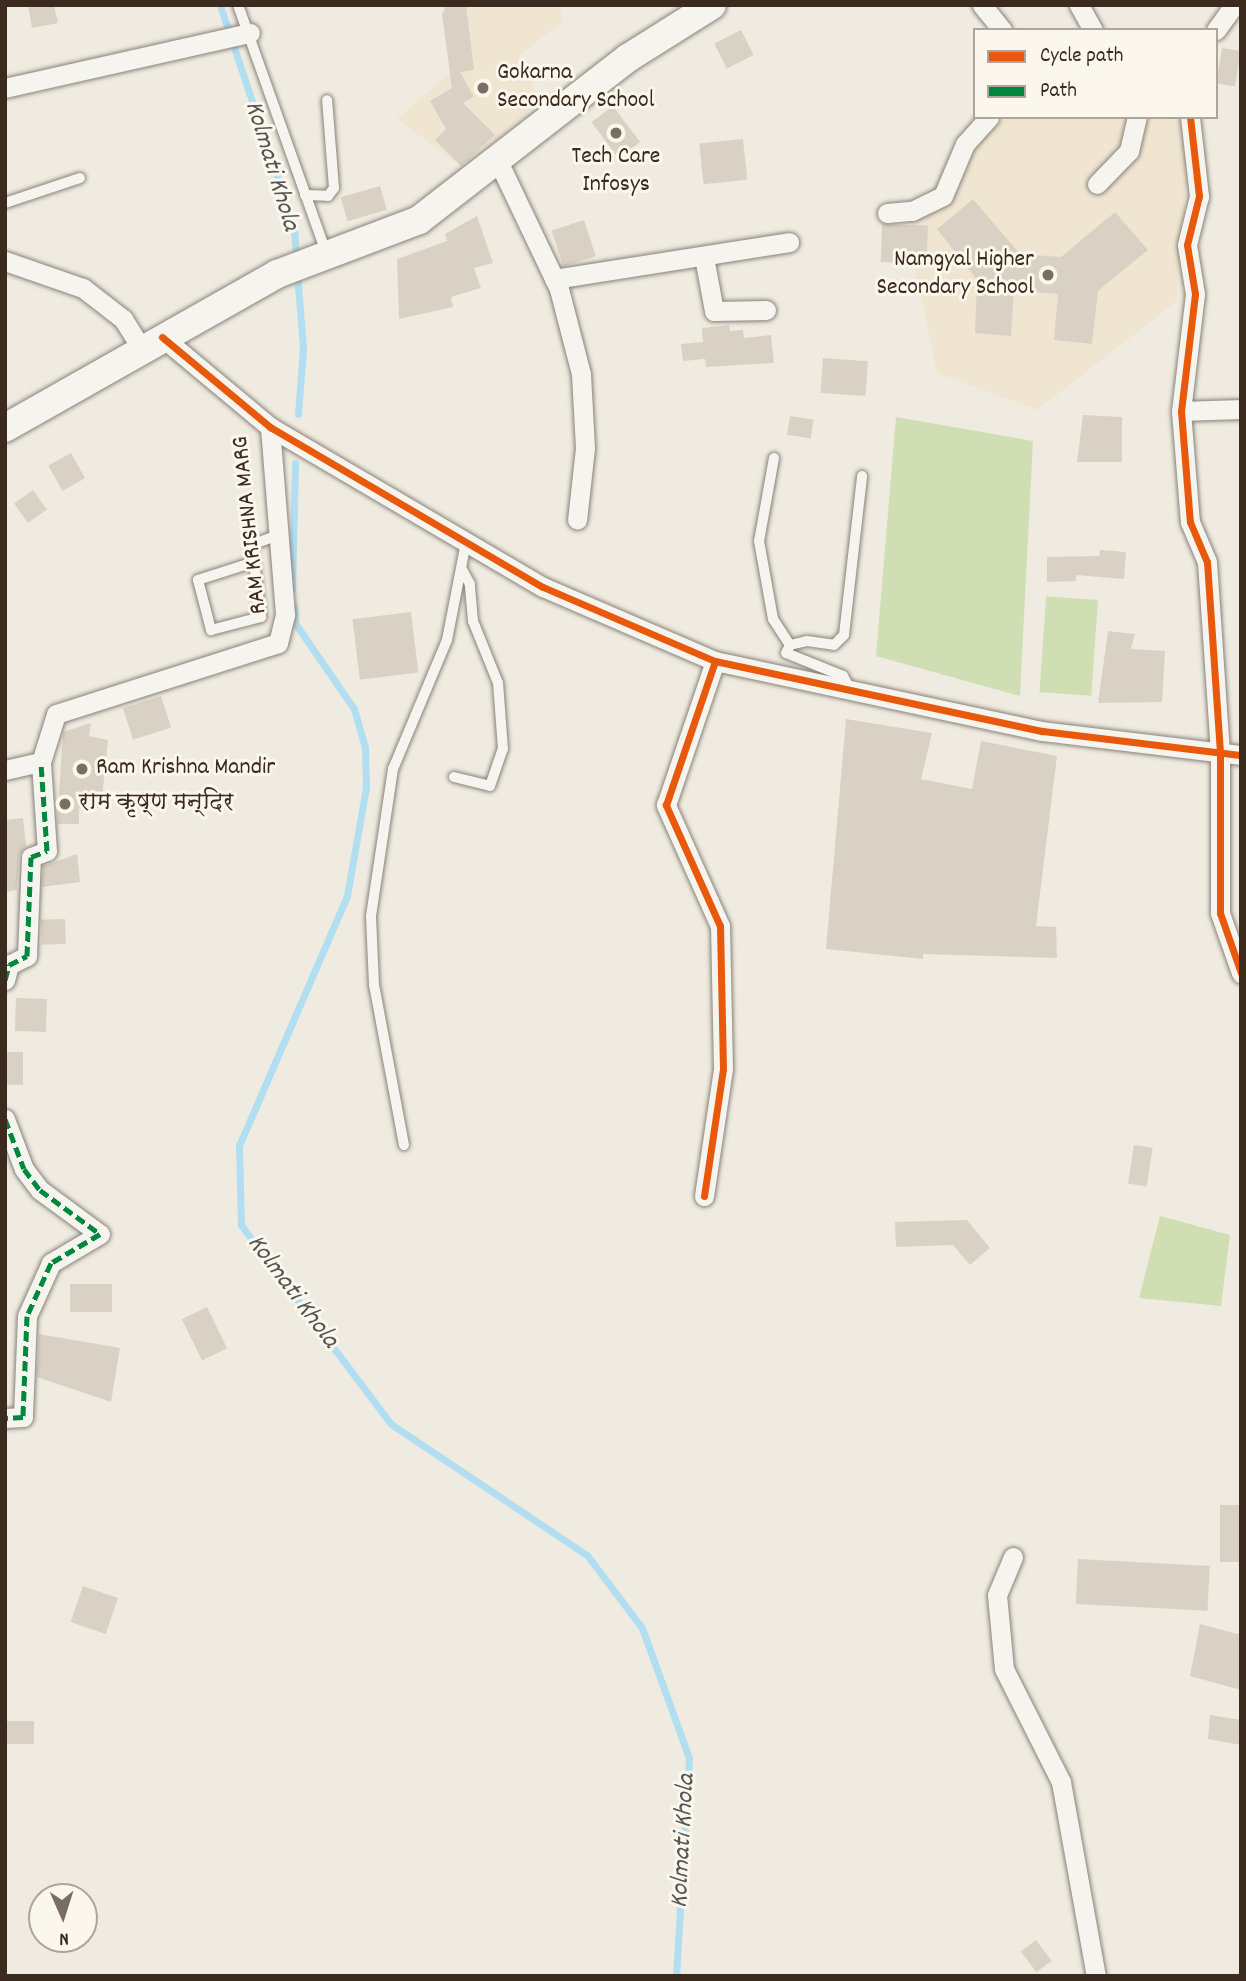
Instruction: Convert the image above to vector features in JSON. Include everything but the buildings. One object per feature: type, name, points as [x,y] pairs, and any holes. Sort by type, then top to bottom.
[{"type":"main road","points":[[5,428],[151,342],[277,274],[419,220],[628,58],[712,5]]},
{"type":"street","points":[[982,5],[1000,28]]},
{"type":"street","points":[[1079,5],[1092,28]]},
{"type":"street","points":[[1217,28],[1234,5]]},
{"type":"street","points":[[5,88],[236,39]]},
{"type":"street","points":[[887,213],[912,211],[943,196],[965,144],[987,119]]},
{"type":"street","points":[[1097,184],[1129,151],[1137,119]]},
{"type":"street","points":[[1189,119],[1199,195],[1187,245],[1195,294],[1181,411],[1191,522],[1207,562],[1220,755],[1220,913],[1241,973]]},
{"type":"street","points":[[498,161],[554,279],[581,374],[585,448],[577,520]]},
{"type":"street","points":[[554,279],[789,242]]},
{"type":"street","points":[[704,257],[714,311],[766,310]]},
{"type":"street","name":"RAM KRISHNA MARG","points":[[5,261],[83,288],[151,342],[270,428],[276,536],[285,614],[278,643],[56,714],[41,762]]},
{"type":"street","points":[[1181,411],[1241,409]]},
{"type":"street","points":[[270,428],[542,587],[715,661],[849,693],[1042,731],[1220,755],[1241,755]]},
{"type":"street","points":[[704,1196],[723,1069],[720,926],[666,805],[715,661]]},
{"type":"street","points":[[5,770],[41,762],[47,851],[31,857],[27,956],[9,965],[5,980]]},
{"type":"street","points":[[5,1119],[24,1169],[40,1191],[100,1234],[51,1263],[27,1316],[23,1417],[5,1418]]},
{"type":"street","points":[[1013,1557],[997,1595],[1004,1669],[1061,1782],[1096,1976]]},
{"type":"lane","points":[[238,5],[236,39],[306,195],[322,257]]},
{"type":"lane","points":[[306,195],[328,196],[334,188],[327,100]]},
{"type":"lane","points":[[5,203],[80,178]]},
{"type":"lane","points":[[774,458],[759,541],[773,619],[790,645],[788,658],[843,676],[849,693]]},
{"type":"lane","points":[[790,645],[834,645],[844,635],[862,475]]},
{"type":"lane","points":[[254,562],[198,580],[211,630],[261,617],[254,562],[256,538],[276,536]]},
{"type":"lane","points":[[404,1145],[374,985],[371,916],[393,769],[447,640],[466,542]]},
{"type":"lane","points":[[454,777],[490,786],[503,749],[498,683],[473,621],[470,584],[461,568]]},
{"type":"shaded area","name":"Gokarna Secondary School","points":[[443,5],[559,5],[563,21],[519,56],[540,102],[462,167],[397,119],[450,73]]},
{"type":"shaded area","name":"Namgyal Higher Secondary School","points":[[973,112],[973,119],[1192,119],[1176,302],[1037,410],[937,373],[911,248],[911,214],[930,193]]},
{"type":"green space","points":[[896,417],[1033,441],[1020,696],[876,656]]},
{"type":"green space","points":[[1046,596],[1098,600],[1091,696],[1039,692]]},
{"type":"green space","points":[[1160,1216],[1230,1235],[1221,1306],[1139,1298]]},
{"type":"waterway","name":"Kolmati Khola","points":[[220,5],[294,228],[296,260]]},
{"type":"waterway","name":"Kolmati Khola","points":[[297,272],[303,349],[298,414]]},
{"type":"waterway","name":"Kolmati Khola","points":[[292,588],[295,463]]},
{"type":"waterway","name":"Kolmati Khola","points":[[294,607],[295,623],[354,709],[365,747],[366,787],[347,896],[239,1145],[241,1225],[391,1424],[587,1555],[642,1628],[689,1758],[676,1976]]},
{"type":"marked path","points":[[5,980],[9,965],[27,956],[31,857],[47,851],[41,762]]},
{"type":"marked path","points":[[5,1119],[24,1169],[40,1190],[100,1234],[51,1263],[27,1316],[23,1417],[5,1418]]},
{"type":"cycle path","points":[[1190,119],[1199,196],[1187,245],[1195,294],[1181,411],[1190,522],[1207,562],[1220,755],[1220,913],[1241,973]]},
{"type":"cycle path","points":[[162,337],[270,427],[543,587],[715,661],[1042,731],[1241,755]]},
{"type":"cycle path","points":[[704,1196],[723,1069],[720,926],[666,805],[715,661]]},
{"type":"place","name":"Gokarna Secondary School","points":[[483,88]]},
{"type":"place","name":"Tech Care Infosys","points":[[616,133]]},
{"type":"place","name":"Namgyal Higher Secondary School","points":[[1048,275]]},
{"type":"place","name":"Ram Krishna Mandir","points":[[82,769]]},
{"type":"place","name":"राम कृष्ण मन्दिर","points":[[65,804]]}]
